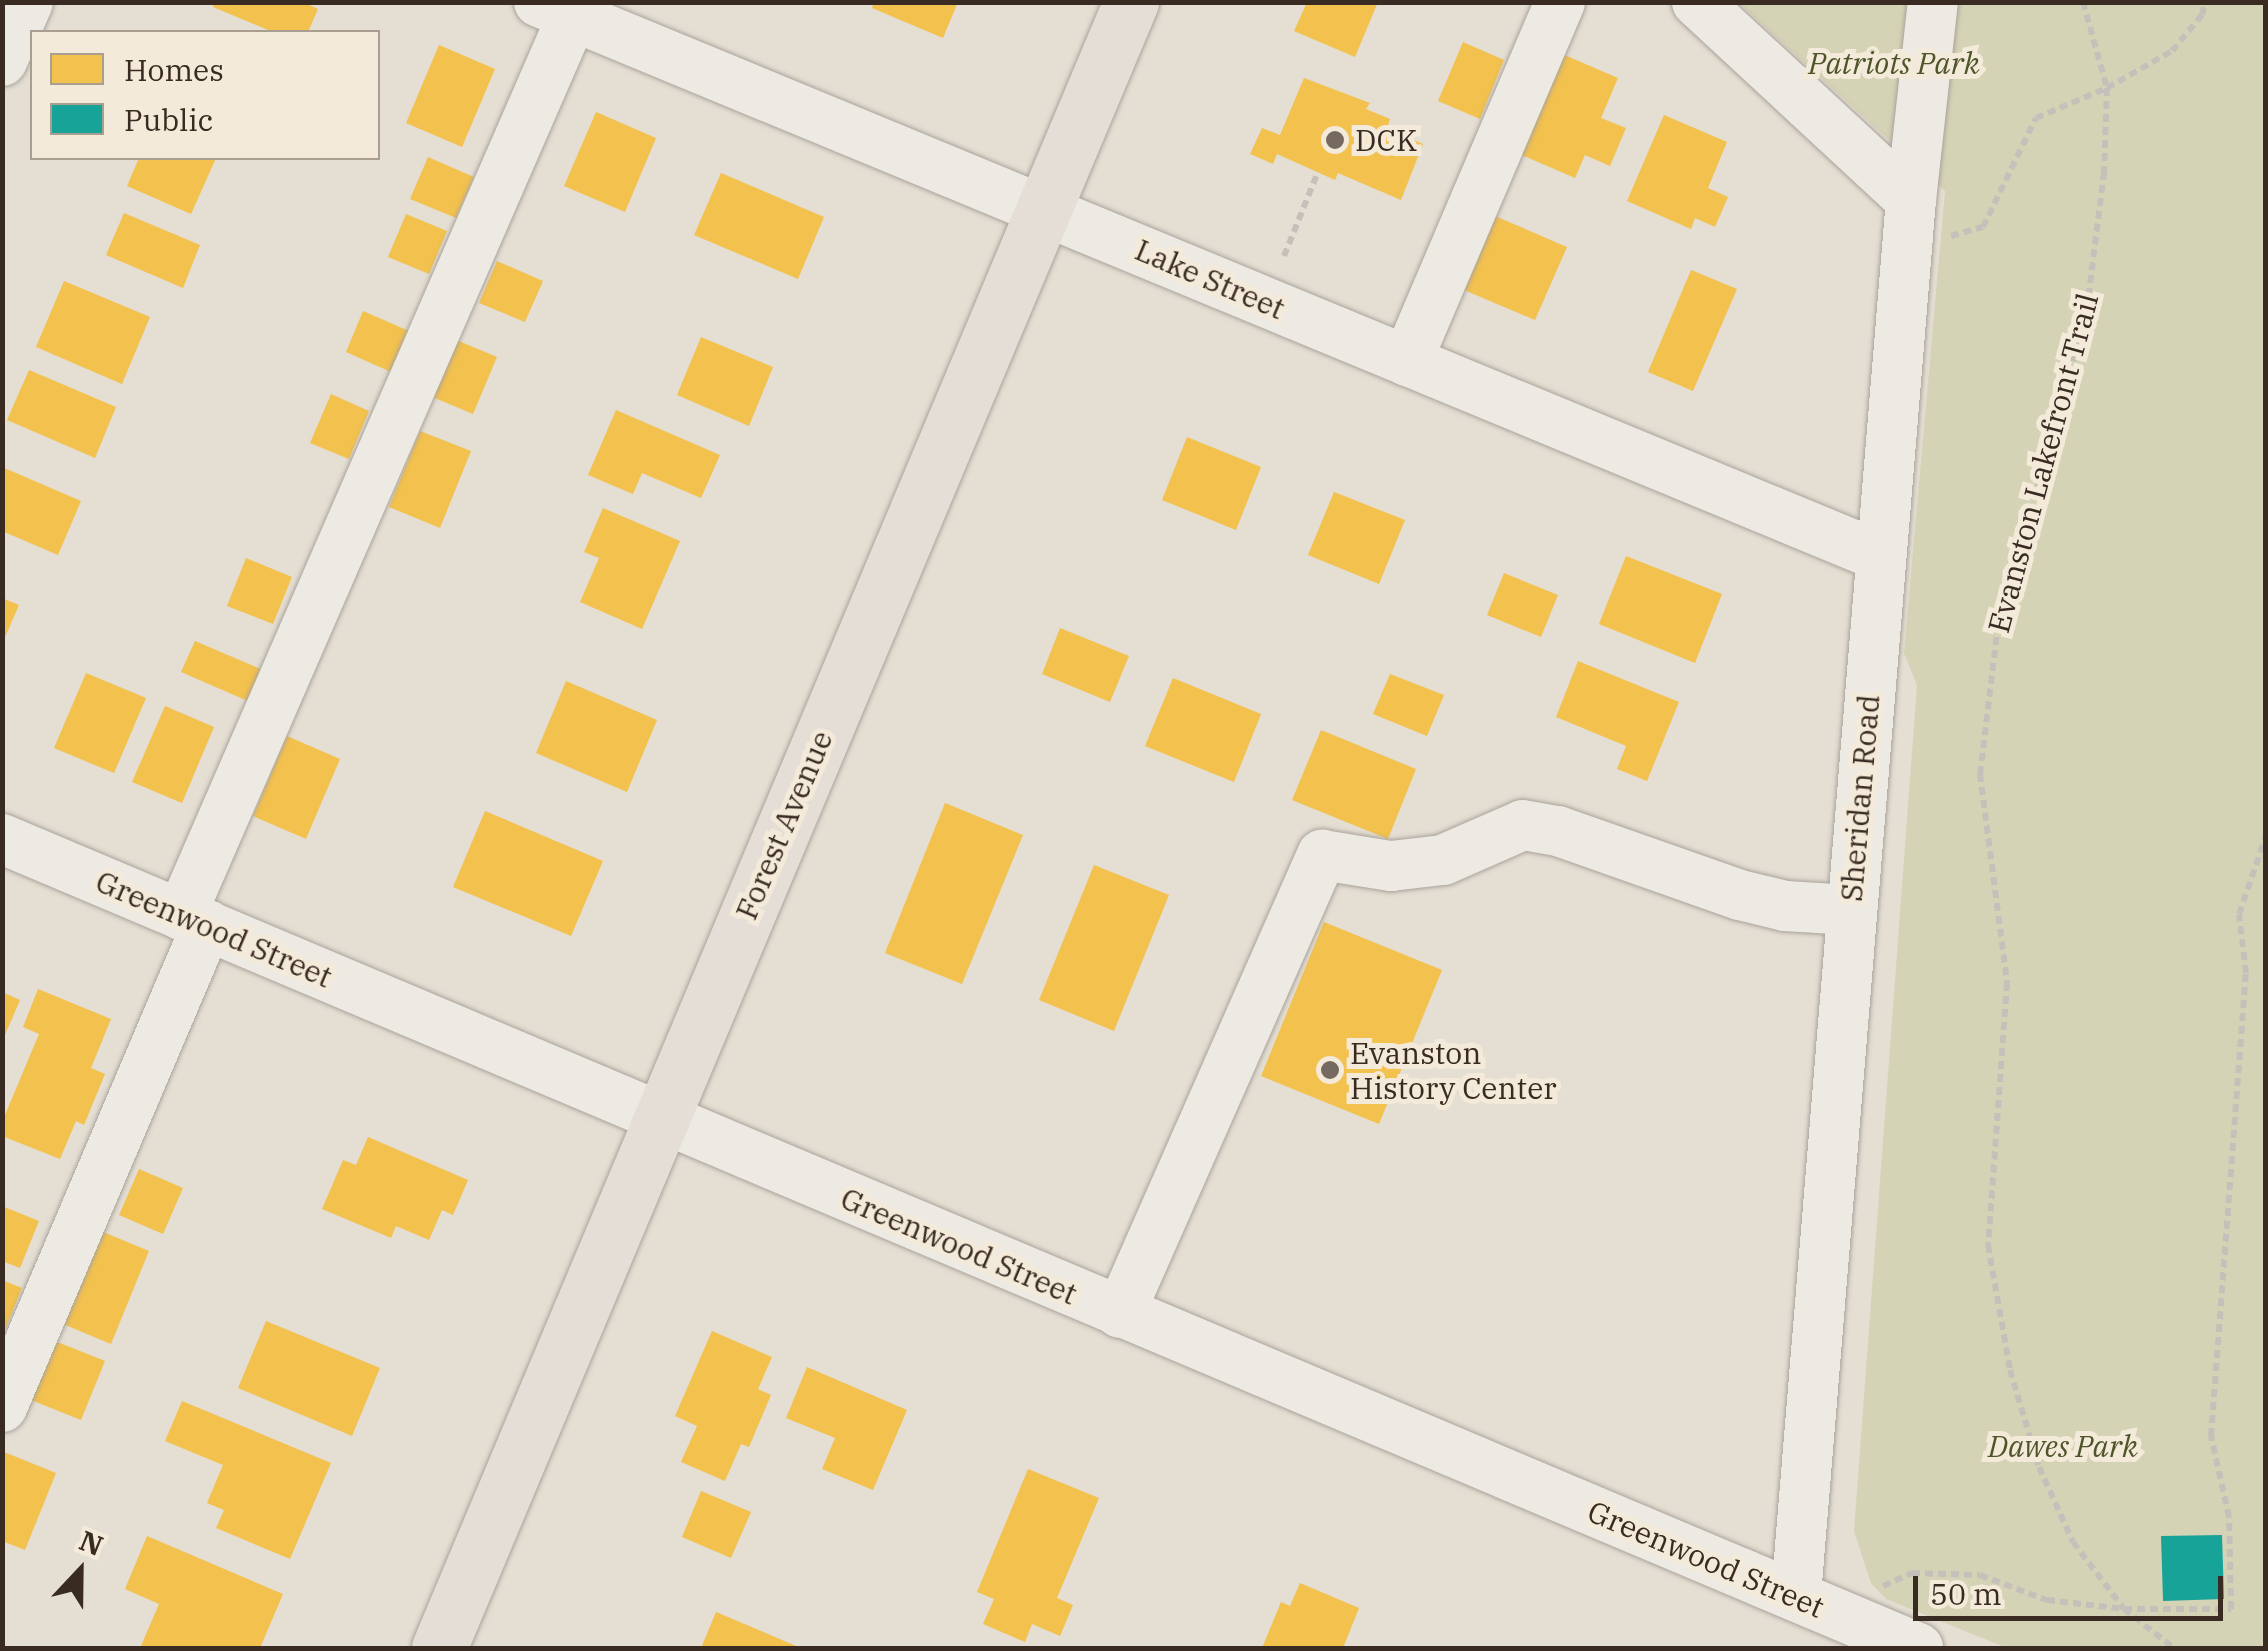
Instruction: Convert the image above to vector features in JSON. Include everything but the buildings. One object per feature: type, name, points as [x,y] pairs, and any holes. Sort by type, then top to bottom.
[{"type":"main road","name":"Forest Avenue","points":[[439,1648],[1131,2]]},
{"type":"street","points":[[2,61],[28,2]]},
{"type":"street","points":[[1407,361],[1560,2]]},
{"type":"street","points":[[1696,2],[1911,200]]},
{"type":"street","name":"Sheridan Road","points":[[1796,1595],[1880,556],[1911,200],[1934,2]]},
{"type":"street","points":[[2,1407],[556,10]]},
{"type":"street","name":"Lake Street","points":[[556,10],[1880,556]]},
{"type":"street","points":[[1120,1313],[1322,855],[1391,866],[1442,860],[1522,825],[1558,831],[1740,895],[1785,906],[1851,910]]},
{"type":"street","name":"Greenwood Street","points":[[2,839],[1918,1648]]},
{"type":"path","name":"Evanston Lakefront Trail","points":[[2083,2],[2107,88],[2104,172],[2086,316],[1998,624],[1980,774],[2006,983],[1988,1244],[2010,1370],[2039,1468],[2072,1542],[2124,1609],[2174,1648]]},
{"type":"path","points":[[1940,239],[1983,227],[2036,118],[2107,88],[2172,52],[2202,14],[2205,2]]},
{"type":"path","points":[[1284,256],[1318,172]]},
{"type":"path","points":[[1853,1621],[1887,1582],[1912,1574],[1980,1575],[2047,1600],[2124,1609],[2231,1609],[2229,1517],[2212,1436],[2246,973],[2239,914],[2266,836]]},
{"type":"green space","name":"Dawes Park","points":[[1739,3],[2265,3],[2265,1648],[2007,1648],[1886,1599],[1871,1583],[1854,1531],[1917,685],[1904,653],[1945,191]]},
{"type":"place","name":"DCK","points":[[1335,140]]},
{"type":"place","name":"Evanston History Center","points":[[1330,1070]]},
{"type":"park label","name":"Patriots Park","points":[[1894,63]]}]
